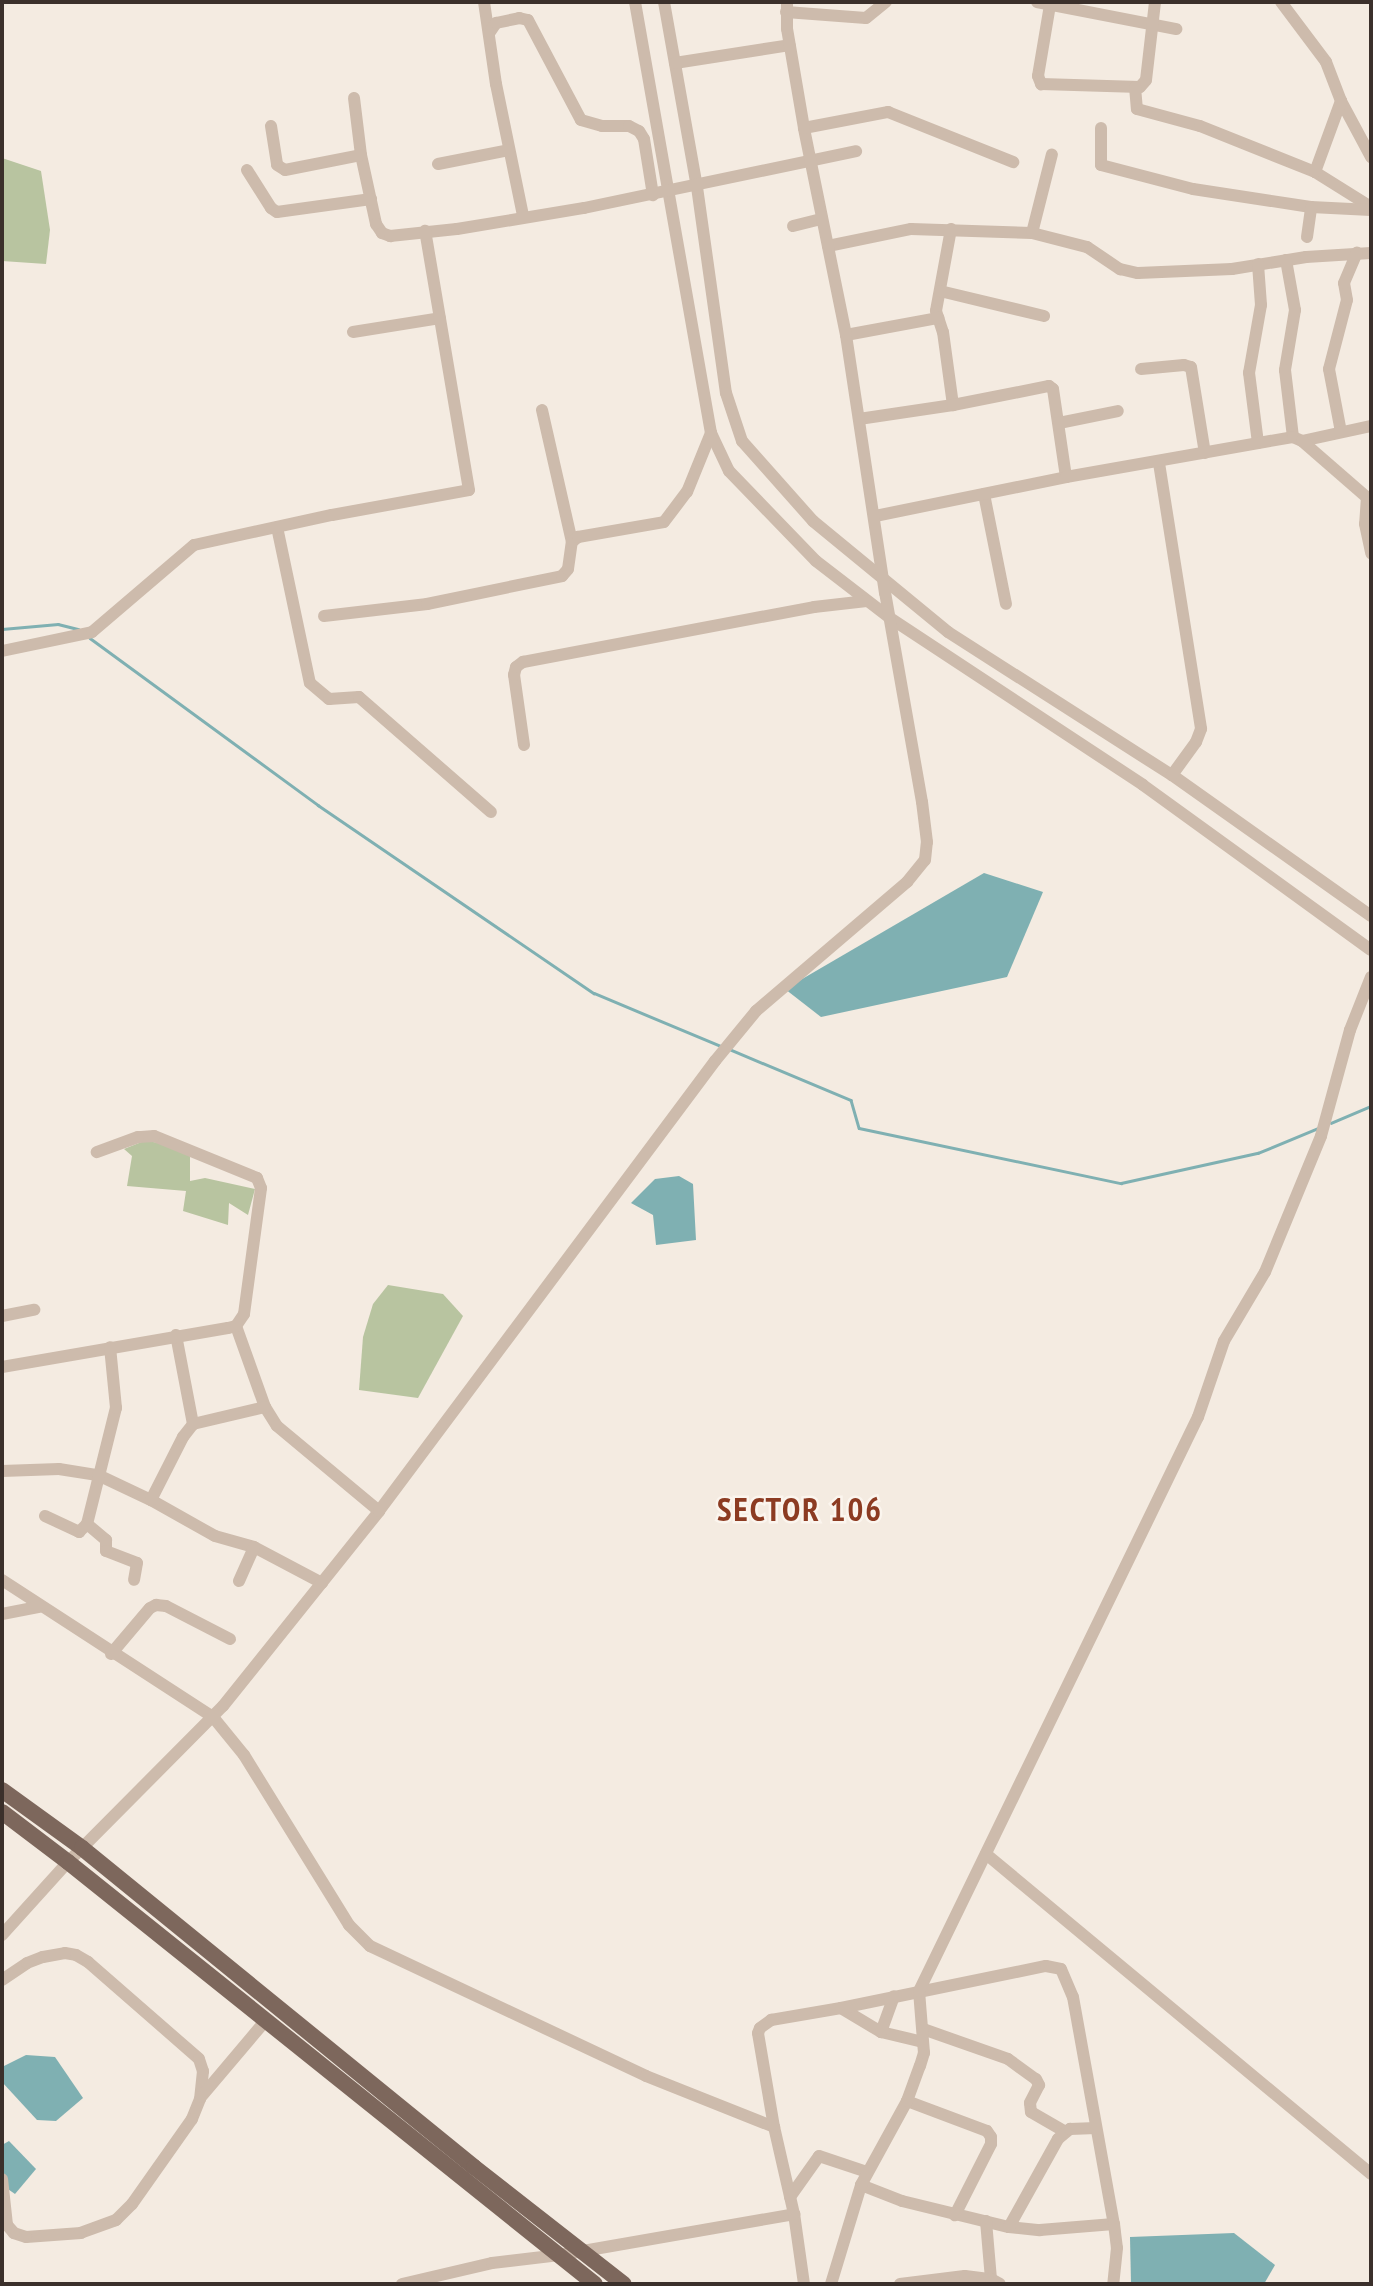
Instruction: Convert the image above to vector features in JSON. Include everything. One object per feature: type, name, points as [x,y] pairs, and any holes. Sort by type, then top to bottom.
[{"type":"main road","points":[[2,1790],[82,1848],[474,2167],[624,2284]]},
{"type":"main road","points":[[2,1812],[595,2284]]},
{"type":"street","points":[[484,2],[523,216]]},
{"type":"street","points":[[635,2],[711,433],[729,471],[792,538],[867,601],[1143,785],[1371,950]]},
{"type":"street","points":[[664,2],[696,187],[726,393],[742,441],[813,521],[883,581],[968,646],[1172,775],[1371,916]]},
{"type":"street","points":[[2,1935],[68,1862],[213,1717],[379,1511],[728,1045],[766,1002],[907,882],[925,860],[927,842],[923,815],[883,581],[846,335],[810,162],[790,45],[787,7],[866,18],[886,2]]},
{"type":"street","points":[[1155,2],[1152,23],[1145,84],[1135,87],[1041,84],[1038,76],[1044,3],[1152,23],[1176,29]]},
{"type":"street","points":[[1281,2],[1326,62],[1341,101],[1371,157]]},
{"type":"street","points":[[489,32],[496,23],[519,18],[528,20],[581,120],[602,126],[629,126],[639,131],[644,139],[653,195]]},
{"type":"street","points":[[675,63],[790,45]]},
{"type":"street","points":[[1135,87],[1138,109],[1200,126],[1315,172],[1371,209]]},
{"type":"street","points":[[354,97],[361,155],[376,224],[382,233],[390,236],[457,229],[653,195],[856,151]]},
{"type":"street","points":[[1315,172],[1341,101]]},
{"type":"street","points":[[804,128],[888,112],[1013,162]]},
{"type":"street","points":[[271,126],[277,165],[285,170],[361,155]]},
{"type":"street","points":[[1101,128],[1101,165],[1193,189],[1311,207],[1371,209]]},
{"type":"street","points":[[438,164],[509,150]]},
{"type":"street","points":[[1032,233],[1052,154]]},
{"type":"street","points":[[247,170],[276,212],[371,199]]},
{"type":"street","points":[[1307,237],[1311,207]]},
{"type":"street","points":[[793,226],[822,219]]},
{"type":"street","points":[[951,229],[938,318],[943,332],[953,405]]},
{"type":"street","points":[[828,246],[892,231],[951,229],[1032,233],[1087,247],[1129,272],[1232,269],[1286,260],[1371,253]]},
{"type":"street","points":[[2,651],[92,632],[194,545],[469,490],[425,231]]},
{"type":"street","points":[[1341,432],[1329,369],[1347,300],[1344,283],[1357,253]]},
{"type":"street","points":[[1286,260],[1295,310],[1285,370],[1298,439],[1369,499],[1366,524],[1371,553]]},
{"type":"street","points":[[1258,264],[1261,305],[1249,373],[1258,443]]},
{"type":"street","points":[[940,291],[1044,316]]},
{"type":"street","points":[[353,332],[440,318]]},
{"type":"street","points":[[846,335],[938,318]]},
{"type":"street","points":[[1141,369],[1184,365],[1191,367],[1205,453]]},
{"type":"street","points":[[859,419],[953,405],[1049,386],[1053,389],[1066,477]]},
{"type":"street","points":[[324,616],[427,604],[562,576],[568,569],[572,542],[542,410]]},
{"type":"street","points":[[1059,423],[1118,411]]},
{"type":"street","points":[[875,516],[1066,477],[1371,426]]},
{"type":"street","points":[[572,542],[578,537],[664,522],[687,492],[711,433]]},
{"type":"street","points":[[1159,463],[1201,729],[1196,742],[1172,775]]},
{"type":"street","points":[[985,494],[1006,604]]},
{"type":"street","points":[[277,527],[310,683],[329,699],[359,697],[491,812]]},
{"type":"street","points":[[524,745],[514,675],[516,667],[523,662],[814,607],[867,601]]},
{"type":"street","points":[[831,2284],[860,2185],[907,2101],[924,2053],[919,1991],[1192,1429],[1224,1341],[1265,1272],[1321,1136],[1350,1030],[1371,977]]},
{"type":"street","points":[[2,1367],[236,1326],[244,1314],[261,1188],[257,1178],[154,1136],[138,1137],[97,1152]]},
{"type":"street","points":[[2,1316],[34,1310]]},
{"type":"street","points":[[236,1326],[265,1407],[277,1426],[379,1511]]},
{"type":"street","points":[[176,1335],[194,1424]]},
{"type":"street","points":[[46,1516],[79,1532],[87,1524],[116,1408],[110,1347]]},
{"type":"street","points":[[151,1500],[183,1437],[194,1424],[265,1407]]},
{"type":"street","points":[[2,1471],[59,1469],[98,1475],[151,1500],[215,1536],[254,1547],[322,1583]]},
{"type":"street","points":[[87,1524],[106,1539],[106,1551],[137,1563],[134,1580]]},
{"type":"street","points":[[239,1581],[254,1547]]},
{"type":"street","points":[[2,1580],[111,1654],[213,1717],[244,1755],[349,1925],[370,1946],[646,2076],[774,2127]]},
{"type":"street","points":[[111,1654],[150,1608],[156,1605],[166,1606],[230,1639]]},
{"type":"street","points":[[2,1614],[39,1607]]},
{"type":"street","points":[[986,1854],[1371,2174]]},
{"type":"street","points":[[2,1980],[27,1963],[43,1957],[65,1953],[88,1962],[199,2059],[203,2071],[200,2099],[192,2119],[132,2204],[116,2220],[99,2228],[26,2237],[14,2232],[7,2225],[2,2179]]},
{"type":"street","points":[[804,2284],[794,2214],[774,2127],[758,2033],[760,2028],[771,2020],[1046,1966],[1061,1969],[1073,1997],[1114,2224],[1117,2248],[1113,2284]]},
{"type":"street","points":[[881,2032],[894,1996]]},
{"type":"street","points":[[841,2008],[881,2032],[923,2035],[1008,2059],[1037,2079],[1039,2085],[1030,2103],[1031,2112],[1065,2132],[1096,2128]]},
{"type":"street","points":[[200,2099],[266,2020]]},
{"type":"street","points":[[907,2101],[986,2131],[991,2137],[991,2144],[956,2215]]},
{"type":"street","points":[[1009,2227],[1065,2132]]},
{"type":"street","points":[[790,2197],[819,2156],[826,2156],[867,2172]]},
{"type":"street","points":[[860,2185],[893,2199],[1009,2227],[1040,2230],[1114,2224]]},
{"type":"street","points":[[402,2284],[492,2263],[560,2255],[794,2214]]},
{"type":"street","points":[[900,2284],[965,2276],[996,2282],[986,2221]]},
{"type":"green space","points":[[2,158],[41,171],[50,230],[46,264],[2,261]]},
{"type":"green space","points":[[144,1141],[170,1144],[190,1154],[190,1181],[205,1178],[255,1189],[248,1215],[229,1203],[228,1225],[183,1211],[186,1191],[127,1186],[132,1156],[124,1149]]},
{"type":"green space","points":[[388,1285],[443,1294],[463,1316],[418,1398],[359,1390],[363,1337],[373,1304]]},
{"type":"water","points":[[984,873],[1043,892],[1007,977],[821,1017],[785,989]]},
{"type":"water","points":[[679,1176],[693,1184],[696,1240],[656,1245],[653,1215],[631,1203],[655,1179]]},
{"type":"water","points":[[26,2055],[55,2057],[83,2098],[56,2121],[37,2120],[2,2082],[2,2067]]},
{"type":"water","points":[[9,2141],[36,2169],[15,2194],[2,2185],[2,2145]]},
{"type":"water","points":[[1234,2233],[1275,2265],[1264,2284],[1131,2284],[1130,2237]]},
{"type":"waterway","points":[[2,629],[58,624],[78,629]]},
{"type":"waterway","points":[[90,638],[318,805],[594,993],[723,1047]]},
{"type":"waterway","points":[[729,1049],[851,1100],[859,1128],[1121,1183],[1258,1153],[1318,1128]]},
{"type":"waterway","points":[[1331,1123],[1371,1106]]},
{"type":"district","name":"SECTOR 106","points":[[800,1509]]}]
